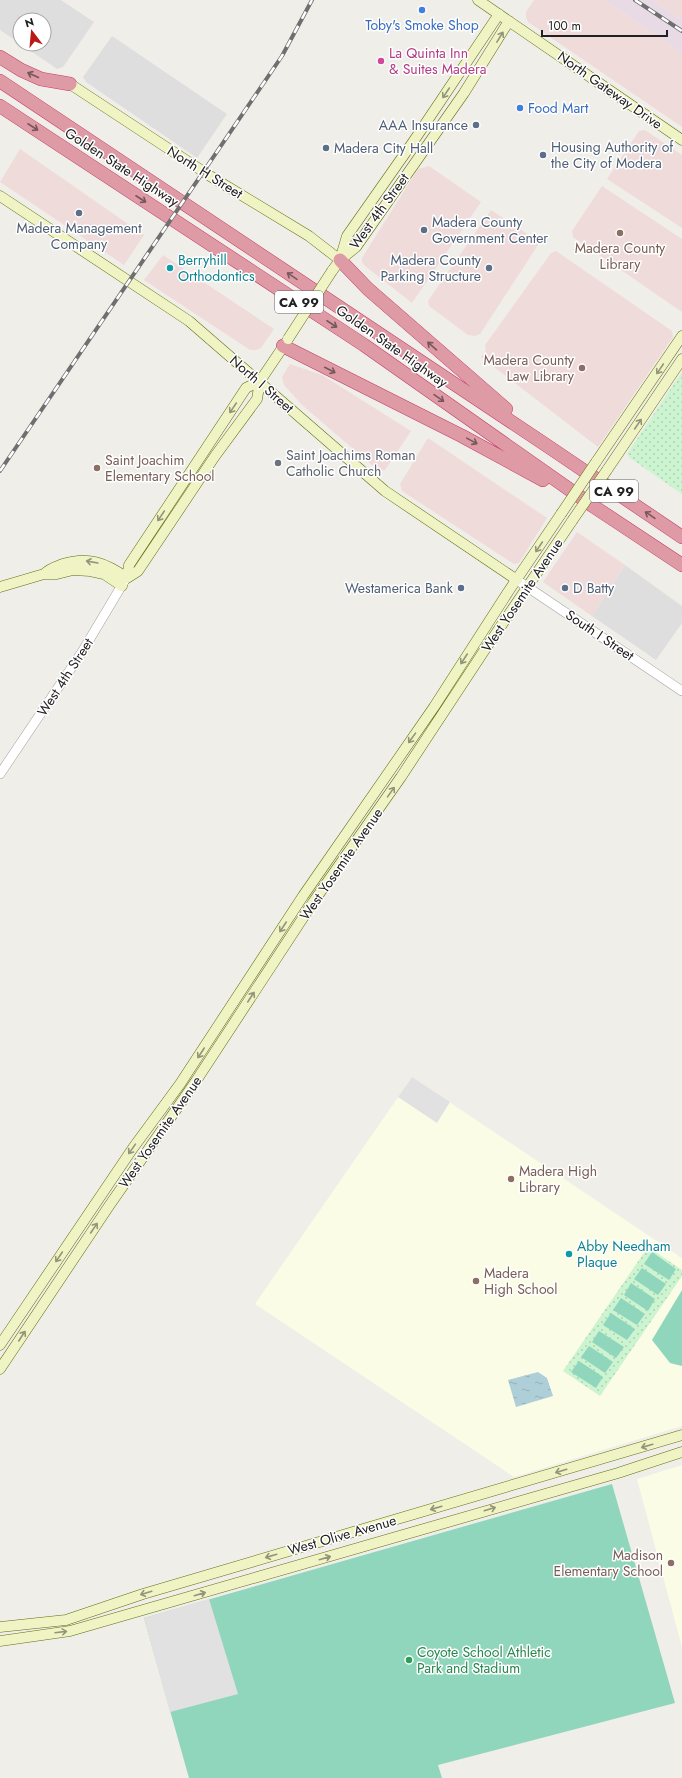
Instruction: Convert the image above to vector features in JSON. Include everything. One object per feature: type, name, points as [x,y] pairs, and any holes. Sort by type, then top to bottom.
[{"type":"highway","points":[[0,58],[41,79],[70,84]]},
{"type":"highway","name":"Golden State Highway","points":[[0,81],[682,537]]},
{"type":"highway","name":"Golden State Highway","points":[[0,106],[364,346],[593,506],[682,565]]},
{"type":"highway","points":[[340,260],[368,289],[546,445]]},
{"type":"highway","points":[[286,343],[593,506]]},
{"type":"main road","name":"North Gateway Drive","points":[[478,0],[682,140]]},
{"type":"main road","name":"West 4th Street","points":[[340,260],[347,236],[499,14]]},
{"type":"main road","name":"West 4th Street","points":[[125,582],[138,571],[215,456],[256,399],[260,381],[332,271],[340,260],[356,247],[464,93],[509,21]]},
{"type":"main road","name":"North H Street","points":[[70,84],[210,176],[309,236],[340,260]]},
{"type":"main road","name":"North I Street","points":[[0,196],[189,322],[260,381],[385,491],[517,580]]},
{"type":"main road","name":"West Yosemite Avenue","points":[[0,1345],[124,1161],[180,1084],[303,896],[350,830],[434,706],[561,514],[682,336]]},
{"type":"main road","name":"West Yosemite Avenue","points":[[0,1369],[109,1206],[196,1081],[314,901],[401,776],[682,359]]},
{"type":"main road","name":"West 4th Street","points":[[125,582],[129,565],[246,388],[260,381]]},
{"type":"main road","points":[[606,449],[617,457]]},
{"type":"main road","points":[[0,588],[44,574],[49,568],[76,560],[103,564],[112,567],[125,582]]},
{"type":"main road","name":"West Olive Avenue","points":[[0,1627],[66,1620],[143,1594],[682,1435]]},
{"type":"main road","name":"West Olive Avenue","points":[[23,1638],[70,1631],[618,1472],[682,1452]]},
{"type":"main road","points":[[0,1641],[23,1638]]},
{"type":"street","name":"South I Street","points":[[517,580],[682,691]]},
{"type":"street","name":"West 4th Street","points":[[0,774],[82,652],[125,582]]},
{"type":"street","name":"West Olive Avenue","points":[[0,1644],[23,1638]]},
{"type":"shaded area","points":[[0,0],[61,0],[94,22],[63,67],[57,69],[32,52],[52,52],[52,12],[12,12],[12,38],[0,30]]},
{"type":"shaded area","points":[[534,0],[604,0],[682,53],[682,127],[528,22],[526,12]]},
{"type":"shaded area","points":[[604,0],[652,0],[682,20],[682,53]]},
{"type":"shaded area","points":[[652,0],[682,0],[682,20]]},
{"type":"shaded area","points":[[112,36],[227,114],[197,158],[86,82],[83,77]]},
{"type":"shaded area","points":[[645,130],[682,155],[682,228],[607,179],[639,131]]},
{"type":"shaded area","points":[[20,149],[144,235],[124,265],[0,182]]},
{"type":"shaded area","points":[[429,166],[481,202],[412,303],[365,266],[362,262],[362,258],[418,169]]},
{"type":"shaded area","points":[[602,186],[682,239],[682,312],[573,237],[572,231]]},
{"type":"shaded area","points":[[491,210],[535,239],[538,245],[480,334],[475,336],[468,335],[429,306],[428,301]]},
{"type":"shaded area","points":[[556,251],[672,331],[673,337],[598,447],[481,357],[486,350],[485,345],[551,253]]},
{"type":"shaded area","points":[[163,255],[274,329],[261,348],[250,350],[144,280]]},
{"type":"shaded area","points":[[290,364],[322,375],[411,431],[385,470],[379,471],[302,405],[284,385],[282,377]]},
{"type":"shaded area","points":[[428,438],[547,518],[519,563],[514,564],[402,491],[400,484]]},
{"type":"shaded area","points":[[577,532],[625,565],[592,616],[543,582]]},
{"type":"shaded area","points":[[625,565],[682,606],[682,623],[656,660],[592,616]]},
{"type":"shaded area","name":"Madera High School","points":[[412,1077],[682,1258],[682,1426],[514,1477],[255,1304]]},
{"type":"shaded area","points":[[412,1077],[450,1102],[437,1123],[398,1097]]},
{"type":"shaded area","name":"Madison Elementary School","points":[[682,1465],[682,1647],[637,1479]]},
{"type":"shaded area","points":[[209,1599],[238,1694],[170,1712],[144,1618]]},
{"type":"green space","points":[[682,372],[682,494],[630,458],[627,454]]},
{"type":"green space","points":[[648,1247],[682,1270],[682,1276],[600,1396],[563,1371]]},
{"type":"green space","points":[[652,1252],[676,1269],[669,1280],[644,1264]]},
{"type":"green space","points":[[642,1268],[666,1284],[658,1295],[634,1279]]},
{"type":"green space","points":[[631,1283],[655,1299],[648,1311],[624,1295]]},
{"type":"green space","points":[[682,1290],[682,1366],[670,1363],[652,1340]]},
{"type":"green space","points":[[621,1298],[645,1314],[637,1325],[613,1310]]},
{"type":"green space","points":[[611,1313],[635,1329],[627,1340],[603,1325]]},
{"type":"green space","points":[[599,1331],[624,1347],[616,1358],[592,1342]]},
{"type":"green space","points":[[589,1346],[613,1362],[605,1373],[581,1357]]},
{"type":"green space","points":[[579,1361],[603,1377],[596,1388],[571,1372]]},
{"type":"green space","name":"Coyote School Athletic Park and Stadium","points":[[612,1484],[675,1703],[438,1765],[442,1778],[189,1778],[144,1618]]},
{"type":"water","points":[[538,1372],[547,1378],[553,1396],[516,1407],[508,1380]]},
{"type":"railway","points":[[0,471],[282,56],[312,0]]},
{"type":"railway","points":[[635,0],[682,31]]},
{"type":"place","name":"Toby's Smoke Shop","points":[[422,10]]},
{"type":"place","name":"La Quinta Inn & Suites Madera","points":[[381,61]]},
{"type":"place","name":"Food Mart","points":[[520,108]]},
{"type":"place","name":"AAA Insurance","points":[[476,125]]},
{"type":"place","name":"Madera City Hall","points":[[326,148]]},
{"type":"place","name":"Housing Authority of the City of Modera","points":[[543,155]]},
{"type":"place","name":"Madera Management Company","points":[[79,213]]},
{"type":"place","name":"Madera County Government Center","points":[[424,230]]},
{"type":"place","name":"Madera County Library","points":[[620,233]]},
{"type":"place","name":"Berryhill Orthodontics","points":[[170,268]]},
{"type":"place","name":"Madera County Parking Structure","points":[[489,268]]},
{"type":"place","name":"Madera County Law Library","points":[[582,368]]},
{"type":"place","name":"Saint Joachims Roman Catholic Church","points":[[278,463]]},
{"type":"place","name":"Saint Joachim Elementary School","points":[[97,468]]},
{"type":"place","name":"Westamerica Bank","points":[[461,588]]},
{"type":"place","name":"D Batty","points":[[565,588]]},
{"type":"place","name":"Madera High Library","points":[[511,1179]]},
{"type":"place","name":"Abby Needham Plaque","points":[[569,1254]]},
{"type":"place","name":"Madera High School","points":[[476,1281]]},
{"type":"place","name":"Madison Elementary School","points":[[671,1563]]},
{"type":"place","name":"Coyote School Athletic Park and Stadium","points":[[409,1660]]}]
